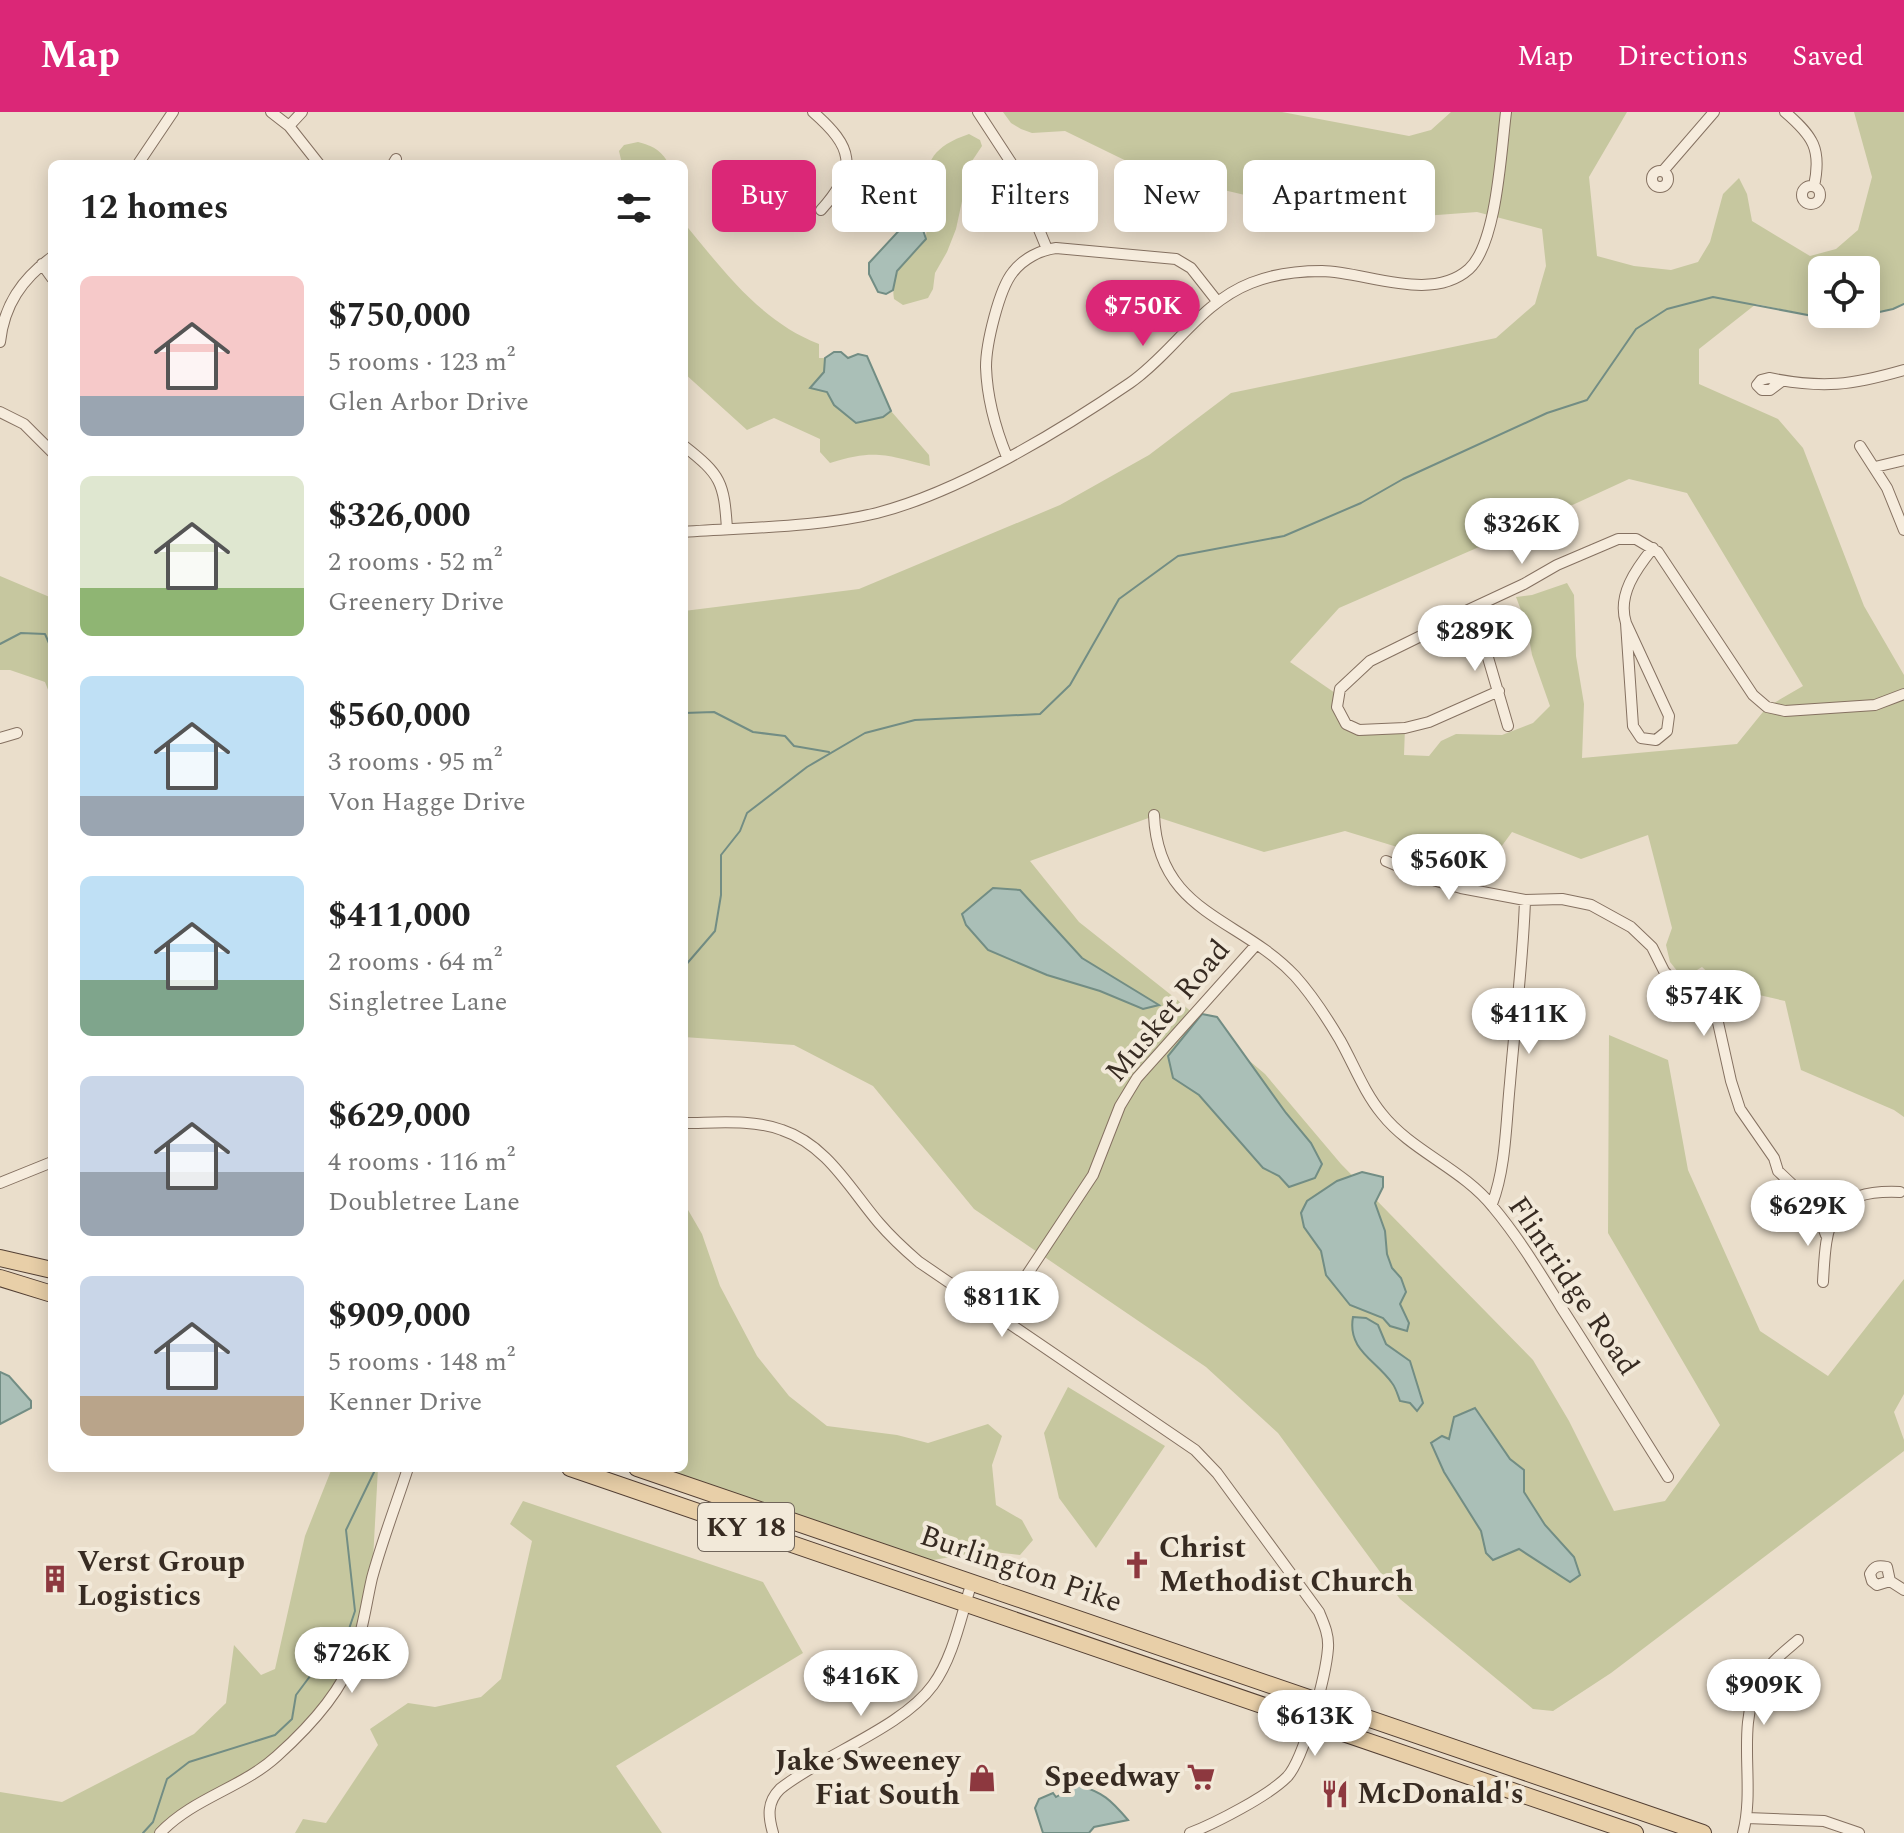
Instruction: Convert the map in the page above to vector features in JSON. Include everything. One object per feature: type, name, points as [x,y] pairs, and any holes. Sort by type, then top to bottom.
[{"type":"main road","points":[[0,1258],[48,1269]]},
{"type":"main road","points":[[0,1278],[48,1293]]},
{"type":"main road","name":"Burlington Pike","points":[[582,1472],[1635,1833]]},
{"type":"main road","name":"Burlington Pike","points":[[649,1472],[1703,1833]]},
{"type":"street","points":[[143,160],[173,112]]},
{"type":"street","points":[[271,112],[289,126],[316,160]]},
{"type":"street","points":[[289,126],[302,112]]},
{"type":"street","points":[[813,112],[836,132],[845,154],[843,179],[838,191],[821,210]]},
{"type":"street","points":[[978,112],[1012,164],[1047,249]]},
{"type":"street","points":[[688,532],[812,523],[877,513],[931,494],[1007,457],[1133,381],[1217,301],[1250,284],[1304,271],[1426,285],[1458,277],[1476,260],[1487,240],[1506,112]]},
{"type":"street","points":[[1663,171],[1714,112]]},
{"type":"street","points":[[1785,112],[1805,129],[1813,141],[1817,169],[1814,186]]},
{"type":"street","points":[[1007,457],[988,387],[987,346],[1006,284],[1013,272],[1033,256],[1047,249],[1170,257],[1191,268],[1217,301]]},
{"type":"street","points":[[0,342],[11,298],[47,261]]},
{"type":"street","points":[[1782,381],[1828,386],[1904,370]]},
{"type":"street","points":[[0,412],[24,424],[48,448]]},
{"type":"street","points":[[1860,446],[1898,509],[1904,530]]},
{"type":"street","points":[[688,449],[710,467],[720,482],[727,529]]},
{"type":"street","points":[[1875,467],[1904,460]]},
{"type":"street","points":[[1499,691],[1429,722],[1405,728],[1359,730],[1346,724],[1338,713],[1340,689],[1362,667],[1468,610],[1607,542],[1627,538],[1653,548],[1753,695],[1767,707],[1785,711],[1875,705],[1904,694]]},
{"type":"street","points":[[1626,623],[1669,716],[1667,731],[1656,740],[1641,738],[1633,726],[1623,609],[1629,585],[1653,548]]},
{"type":"street","points":[[1468,610],[1484,644],[1508,726]]},
{"type":"street","points":[[0,738],[17,733]]},
{"type":"street","name":"Flintridge Road","points":[[1154,815],[1162,857],[1182,891],[1203,911],[1290,971],[1319,1007],[1382,1115],[1492,1204],[1520,1242],[1668,1477]]},
{"type":"street","points":[[1386,861],[1443,883],[1525,900],[1562,899],[1591,905],[1613,914],[1647,941],[1673,981],[1710,1006],[1717,1018],[1731,1081],[1744,1116],[1774,1158],[1778,1171],[1815,1206],[1826,1235],[1823,1282]]},
{"type":"street","points":[[1492,1204],[1497,1191],[1507,1110],[1525,900]]},
{"type":"street","name":"Musket Road","points":[[999,1317],[1093,1175],[1120,1106],[1137,1078],[1256,945]]},
{"type":"street","points":[[688,1123],[767,1126],[798,1137],[829,1160],[880,1224],[908,1252],[947,1283],[1182,1439],[1217,1473],[1319,1612],[1328,1648],[1317,1702],[1293,1769],[1285,1779],[1237,1810],[1190,1833]]},
{"type":"street","points":[[0,1183],[48,1164]]},
{"type":"street","points":[[1826,1235],[1844,1204],[1861,1194],[1900,1192]]},
{"type":"street","points":[[1815,1206],[1841,1209]]},
{"type":"street","points":[[160,1833],[176,1817],[245,1780],[275,1758],[330,1698],[353,1660],[372,1578],[407,1472]]},
{"type":"street","points":[[1890,1581],[1904,1590]]},
{"type":"street","points":[[773,1833],[769,1808],[772,1798],[780,1789],[905,1712],[926,1694],[944,1665],[972,1582]]},
{"type":"street","points":[[1743,1833],[1747,1818],[1746,1730],[1752,1701],[1760,1679],[1771,1664],[1798,1640]]},
{"type":"street","points":[[1747,1818],[1824,1821],[1859,1833]]},
{"type":"green space","points":[[1003,112],[1282,112],[1409,136],[1431,130],[1451,112],[1627,112],[1589,177],[1597,256],[1634,266],[1671,270],[1698,262],[1710,242],[1723,194],[1739,178],[1747,194],[1752,221],[1810,256],[1808,315],[1756,304],[1699,349],[1699,384],[1778,419],[1803,448],[1864,606],[1904,675],[1904,1117],[1801,1070],[1785,1001],[1724,987],[1702,967],[1692,973],[1678,972],[1670,962],[1666,945],[1672,928],[1648,835],[1581,859],[1512,832],[1482,873],[1345,831],[1264,852],[1154,816],[1030,861],[1079,922],[1265,1074],[1341,1164],[1533,1360],[1569,1421],[1614,1511],[1665,1501],[1720,1425],[1608,1233],[1609,1035],[1668,1060],[1688,1170],[1760,1331],[1828,1376],[1904,1279],[1904,1394],[1894,1412],[1904,1440],[1904,1451],[1611,1673],[1553,1711],[1533,1709],[1400,1599],[1278,1433],[1206,1367],[974,1209],[873,1086],[794,1045],[688,1037],[688,610],[859,589],[1060,505],[1149,455],[1231,393],[1496,338],[1535,304],[1546,266],[1542,229],[1477,212],[1435,215],[1435,160],[1243,160],[1243,195],[1227,191],[1227,160],[1124,160],[1065,131],[1032,133],[1011,123]],"holes":[[[1629,479],[1687,493],[1803,686],[1767,707],[1737,744],[1582,758],[1584,704],[1576,656],[1574,595],[1567,583],[1516,597],[1550,706],[1533,723],[1502,735],[1456,734],[1441,741],[1429,756],[1404,755],[1405,728],[1352,728],[1337,701],[1338,695],[1290,662],[1339,608]]]},
{"type":"green space","points":[[1854,112],[1904,112],[1904,304],[1880,312],[1880,256],[1810,256],[1836,249],[1858,230],[1872,177]]},
{"type":"green space","points":[[969,134],[980,140],[982,146],[973,160],[962,160],[962,201],[956,229],[935,273],[933,289],[928,298],[903,305],[894,299],[896,275],[924,243],[926,232],[946,232],[946,160],[931,160],[950,142]]},
{"type":"green space","points":[[638,142],[648,145],[666,160],[621,160],[619,151],[624,145]]},
{"type":"green space","points":[[688,228],[728,276],[761,308],[778,322],[819,344],[819,358],[825,358],[824,372],[810,388],[827,392],[834,405],[883,417],[891,411],[929,455],[930,466],[880,455],[858,456],[830,463],[820,452],[820,439],[774,418],[747,430],[688,377]]},
{"type":"green space","points":[[0,576],[48,596],[48,690],[45,682],[10,670],[0,670]]},
{"type":"green space","points":[[688,1210],[702,1234],[720,1286],[757,1356],[789,1396],[827,1426],[897,1435],[928,1443],[988,1424],[1002,1436],[992,1465],[996,1505],[1022,1520],[1033,1540],[1020,1555],[985,1551],[916,1563],[649,1472],[688,1472]]},
{"type":"green space","points":[[1068,1387],[1165,1446],[1096,1548],[1059,1498],[1044,1433]]},
{"type":"green space","points":[[330,1472],[378,1472],[372,1578],[362,1631],[330,1698],[275,1758],[160,1833],[0,1833],[0,1792],[62,1802],[194,1734],[226,1703],[234,1645],[261,1675],[275,1669],[305,1536]]},
{"type":"green space","points":[[523,1501],[763,1582],[803,1653],[616,1766],[662,1833],[295,1833],[303,1819],[326,1823],[378,1745],[370,1729],[408,1703],[435,1707],[481,1697],[501,1679],[532,1541],[510,1524]]},
{"type":"shaded area","points":[[898,232],[924,232],[926,239],[897,271],[893,290],[886,294],[878,292],[869,274],[869,263]]},
{"type":"shaded area","points":[[834,352],[841,352],[848,358],[858,354],[867,356],[891,411],[883,417],[856,423],[834,405],[827,392],[810,388],[824,372],[825,358]]},
{"type":"shaded area","points":[[993,888],[1020,890],[1082,958],[1159,1005],[1143,1009],[988,950],[966,925],[962,914]]},
{"type":"shaded area","points":[[1202,1014],[1217,1017],[1311,1143],[1322,1164],[1315,1178],[1289,1187],[1279,1176],[1263,1168],[1199,1095],[1173,1078],[1168,1056]]},
{"type":"shaded area","points":[[1362,1172],[1383,1177],[1383,1187],[1375,1203],[1385,1231],[1387,1254],[1406,1292],[1400,1304],[1409,1323],[1407,1331],[1390,1326],[1383,1318],[1350,1305],[1326,1275],[1321,1251],[1304,1227],[1301,1213],[1307,1201],[1337,1181]]},
{"type":"shaded area","points":[[1353,1317],[1366,1318],[1378,1325],[1386,1344],[1410,1361],[1423,1403],[1417,1411],[1410,1403],[1400,1401],[1392,1383],[1358,1346],[1352,1328]]},
{"type":"shaded area","points":[[0,1372],[9,1376],[31,1401],[31,1408],[0,1424]]},
{"type":"shaded area","points":[[1475,1408],[1510,1459],[1524,1470],[1524,1492],[1545,1525],[1574,1557],[1580,1575],[1570,1582],[1519,1549],[1493,1560],[1486,1553],[1481,1531],[1444,1472],[1431,1443],[1442,1436],[1449,1439],[1454,1417]]},
{"type":"shaded area","points":[[1077,1785],[1106,1798],[1128,1820],[1094,1827],[1089,1833],[1043,1833],[1035,1808],[1039,1799],[1053,1793],[1056,1797]]},
{"type":"waterway","points":[[688,962],[715,931],[721,895],[721,855],[740,831],[747,813],[807,767],[865,733],[915,720],[1040,714],[1070,685],[1119,599],[1178,556],[1284,536],[1361,503],[1403,479],[1547,413],[1587,400],[1636,329],[1667,309],[1713,297],[1839,321],[1904,304]]},
{"type":"waterway","points":[[0,644],[21,633],[45,634],[48,641]]},
{"type":"waterway","points":[[688,713],[714,712],[753,732],[785,736],[794,746],[829,752]]},
{"type":"waterway","points":[[143,1833],[153,1822],[167,1779],[189,1762],[275,1735],[292,1719],[296,1695],[328,1652],[344,1644],[355,1611],[346,1530],[374,1472]]},
{"type":"place","name":"Christ Methodist Church","points":[[1137,1565]]},
{"type":"place","name":"Verst Group Logistics","points":[[55,1579]]},
{"type":"place","name":"Speedway","points":[[1201,1777]]},
{"type":"place","name":"Jake Sweeney Fiat South","points":[[982,1778]]},
{"type":"place","name":"McDonald's","points":[[1335,1794]]}]
